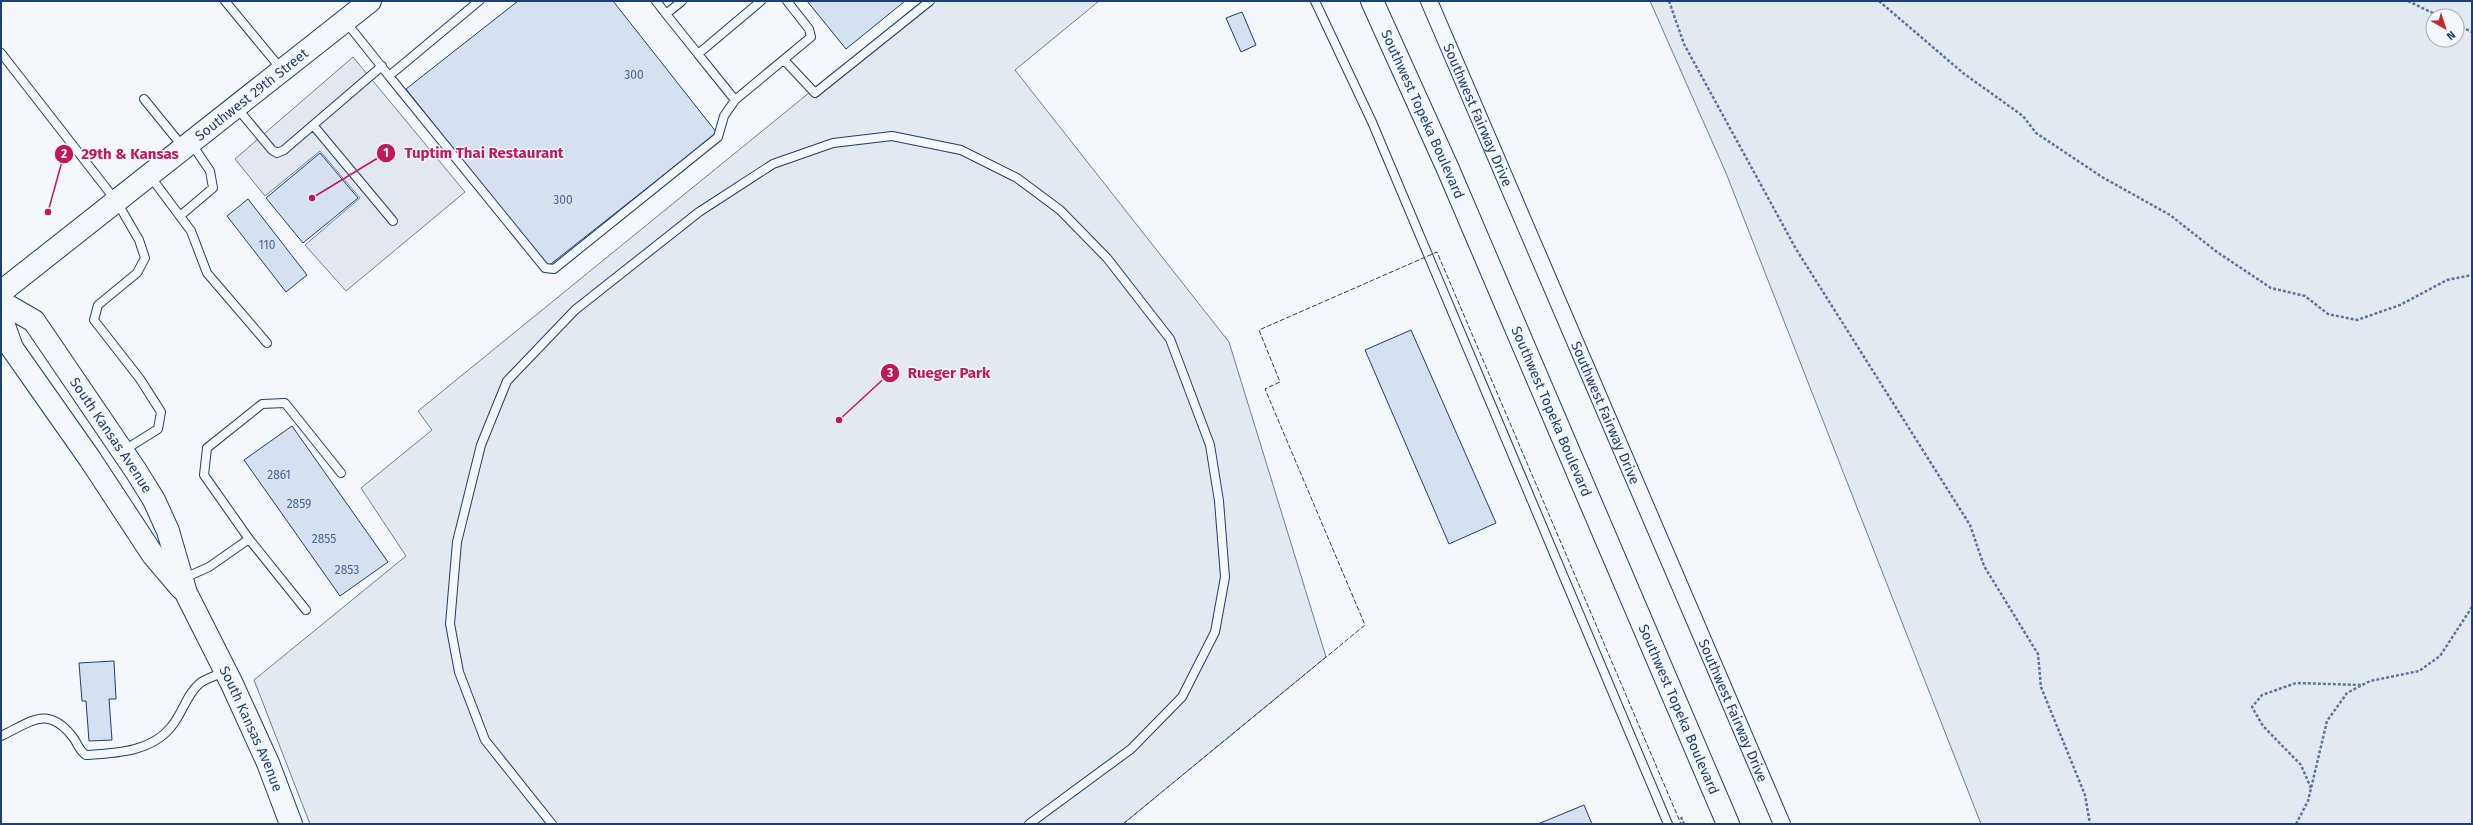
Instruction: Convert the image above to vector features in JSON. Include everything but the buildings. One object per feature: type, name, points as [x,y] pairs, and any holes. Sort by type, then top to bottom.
[{"type":"main road","name":"Southwest 29th Street","points":[[1,292],[370,1]]},
{"type":"main road","name":"Southwest Topeka Boulevard","points":[[1372,1],[1451,176],[1728,824]]},
{"type":"main road","name":"South Kansas Avenue","points":[[1,302],[34,321],[150,494],[168,531],[184,586],[226,671],[268,763],[291,824]]},
{"type":"main road","name":"South Kansas Avenue","points":[[1,316],[12,348],[90,459],[153,555],[184,586]]},
{"type":"street","name":"Southwest Fairway Drive","points":[[1429,1],[1782,824]]},
{"type":"lane","points":[[225,1],[282,71]]},
{"type":"lane","points":[[389,76],[479,1]]},
{"type":"lane","points":[[656,1],[735,100]]},
{"type":"lane","points":[[666,14],[682,1]]},
{"type":"lane","points":[[698,54],[761,1]]},
{"type":"lane","points":[[345,21],[545,268],[554,269],[718,137],[724,116],[735,100],[812,36],[809,28],[787,1]]},
{"type":"lane","points":[[785,60],[815,93],[930,1]]},
{"type":"lane","points":[[1315,1],[1372,122],[1668,824]]},
{"type":"lane","points":[[1,53],[116,202],[139,240],[145,258],[137,273],[98,305],[94,320],[140,379],[161,412],[158,429],[122,452]]},
{"type":"lane","points":[[236,107],[272,150],[277,153],[284,150],[382,66]]},
{"type":"lane","points":[[144,99],[210,171],[213,188],[180,216]]},
{"type":"lane","points":[[313,125],[393,221]]},
{"type":"lane","points":[[552,824],[485,740],[459,672],[450,624],[457,542],[481,445],[507,381],[575,310],[699,212],[767,168],[833,143],[892,136],[961,150],[1017,178],[1060,210],[1108,258],[1170,339],[1210,445],[1219,501],[1225,577],[1215,632],[1182,697],[1131,749],[1029,824]]},
{"type":"lane","points":[[149,176],[191,231],[207,273],[267,343]]},
{"type":"lane","points":[[306,610],[249,539],[204,475],[207,448],[262,404],[285,403],[341,473]]},
{"type":"lane","points":[[184,586],[249,539]]},
{"type":"lane","points":[[1,736],[38,719],[51,718],[61,723],[75,739],[79,751],[86,756],[131,751],[156,740],[171,727],[191,693],[201,683],[226,671]]},
{"type":"path","points":[[1669,1],[1684,44],[1796,250],[1970,525],[1984,566],[2038,654],[2041,687],[2084,795],[2090,824]]},
{"type":"path","points":[[1879,1],[1963,73],[2023,116],[2036,133],[2102,177],[2170,215],[2217,252],[2271,288],[2305,296],[2328,314],[2357,320],[2400,306],[2447,280],[2472,276]]},
{"type":"path","points":[[2408,1],[2425,9]]},
{"type":"path","points":[[2311,789],[2301,765],[2263,726],[2252,708],[2262,695],[2296,683],[2364,684],[2419,671],[2440,656],[2472,608]]},
{"type":"path","points":[[2296,824],[2308,801],[2327,721],[2348,693],[2364,684]]},
{"type":"shaded area","points":[[922,1],[1099,1],[1015,70],[1229,342],[1326,657],[1123,824],[310,824],[254,680],[406,556],[361,488],[432,430],[418,411]]},
{"type":"shaded area","points":[[1650,1],[2472,1],[2472,824],[1981,824],[1726,173]]},
{"type":"shaded area","points":[[353,57],[465,192],[346,291],[305,245],[360,198],[320,151],[265,196],[235,159]]},
{"type":"fence","points":[[1123,824],[1365,625],[1265,389],[1280,382],[1259,330],[1437,252],[1681,824]]},
{"type":"place","name":"Tuptim Thai Restaurant","points":[[312,198]]},
{"type":"place","name":"29th & Kansas","points":[[48,212]]},
{"type":"place","name":"Rueger Park","points":[[839,420]]}]
